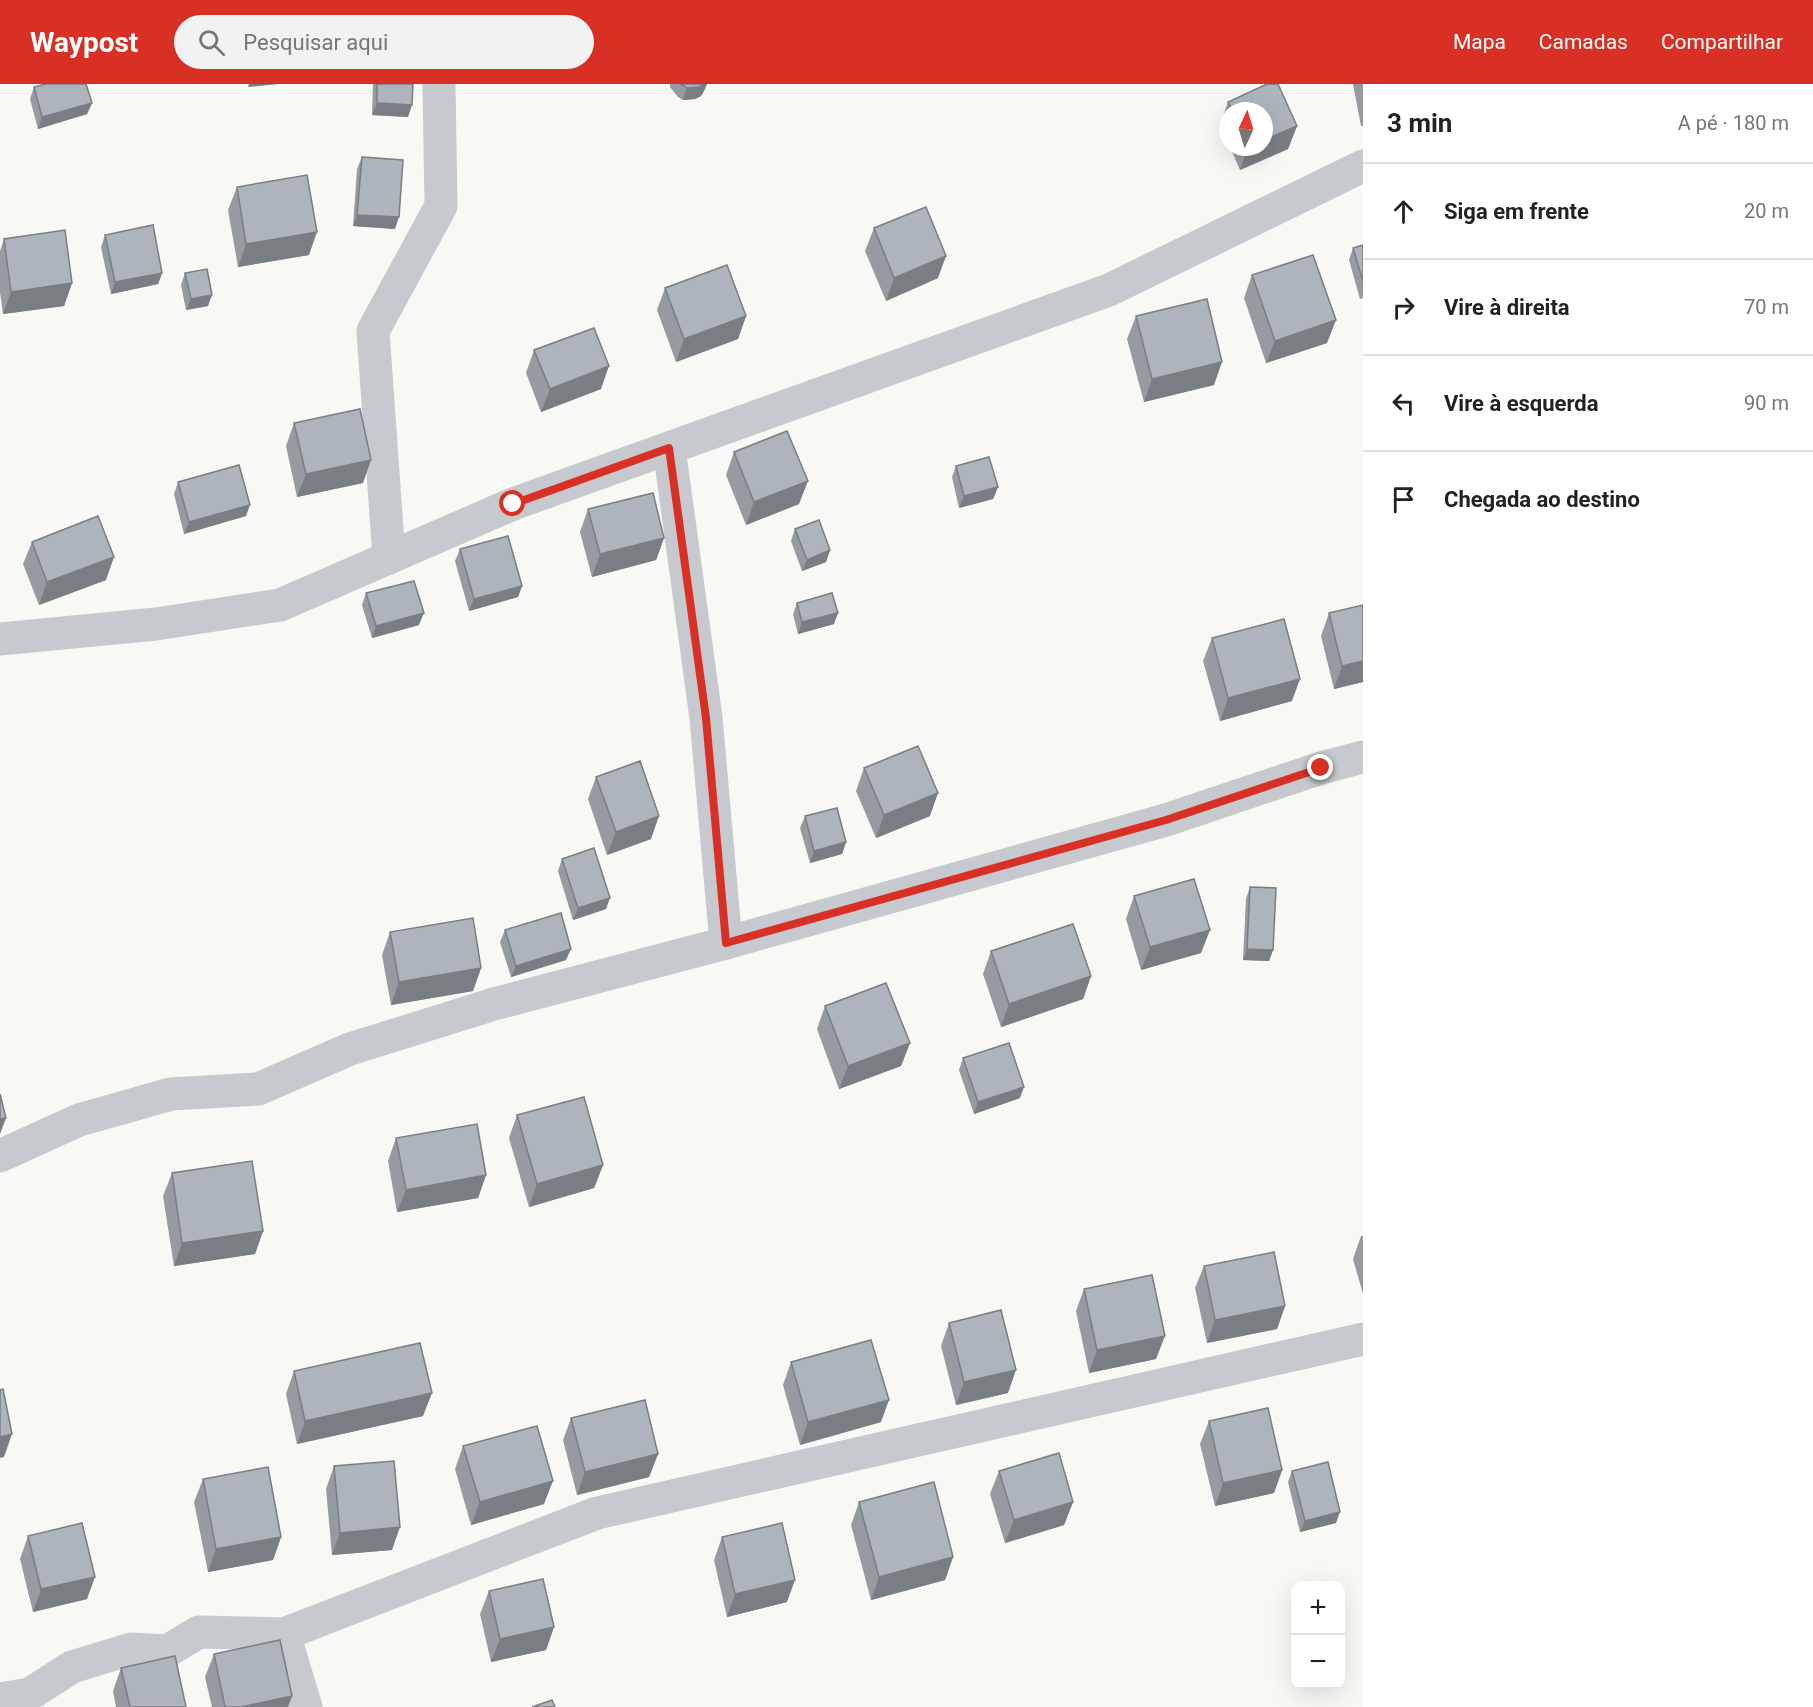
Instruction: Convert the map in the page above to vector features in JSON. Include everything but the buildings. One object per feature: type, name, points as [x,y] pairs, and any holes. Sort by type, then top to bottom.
[{"type":"street","points":[[389,558],[373,332],[441,206],[439,84]]},
{"type":"street","points":[[0,639],[156,624],[280,605],[513,504],[1109,290],[1363,166]]},
{"type":"street","points":[[669,448],[706,718],[726,943]]},
{"type":"street","points":[[0,1156],[79,1120],[171,1094],[258,1089],[350,1049],[494,1004],[726,943],[1166,820],[1321,768],[1363,757]]},
{"type":"street","points":[[0,1699],[30,1694],[72,1667],[131,1649],[167,1651],[199,1632],[284,1634],[597,1513],[1363,1340]]},
{"type":"street","points":[[284,1634],[306,1707]]},
{"type":"route","points":[[513,504],[669,448],[706,718],[726,943],[1166,820],[1321,768]]}]
